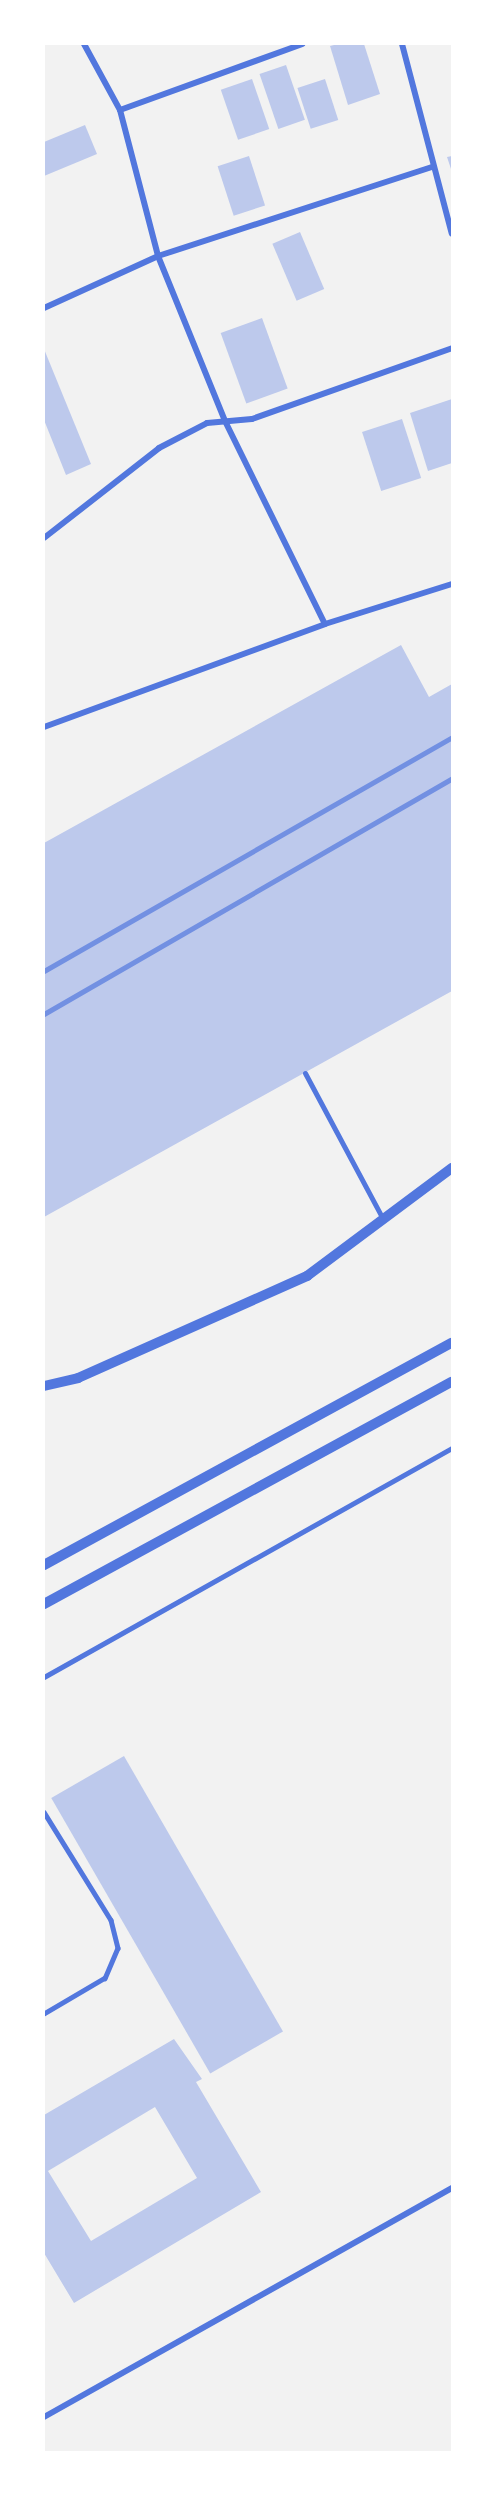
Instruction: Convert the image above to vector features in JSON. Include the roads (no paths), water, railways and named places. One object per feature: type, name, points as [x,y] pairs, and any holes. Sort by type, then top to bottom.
[{"type":"street","points":[[84,44],[120,110],[158,256],[225,421],[325,624]]},
{"type":"street","points":[[120,110],[302,44]]},
{"type":"street","points":[[402,44],[432,167],[453,234]]},
{"type":"street","points":[[44,308],[158,256],[432,167]]},
{"type":"street","points":[[44,538],[159,448],[207,423],[252,419],[453,348]]},
{"type":"street","points":[[44,727],[325,624],[453,584]]},
{"type":"street","points":[[305,1073],[383,1219]]},
{"type":"street","points":[[44,1386],[78,1378],[307,1276],[453,1168]]},
{"type":"street","points":[[44,1565],[453,1343]]},
{"type":"street","points":[[44,1604],[453,1382]]},
{"type":"street","points":[[44,2417],[453,2188]]},
{"type":"lane","points":[[44,1677],[453,1448]]},
{"type":"lane","points":[[44,1812],[111,1920],[118,1948],[105,1978],[44,2014]]},
{"type":"railway","points":[[44,971],[452,737]]},
{"type":"railway","points":[[44,1014],[452,778]]}]
